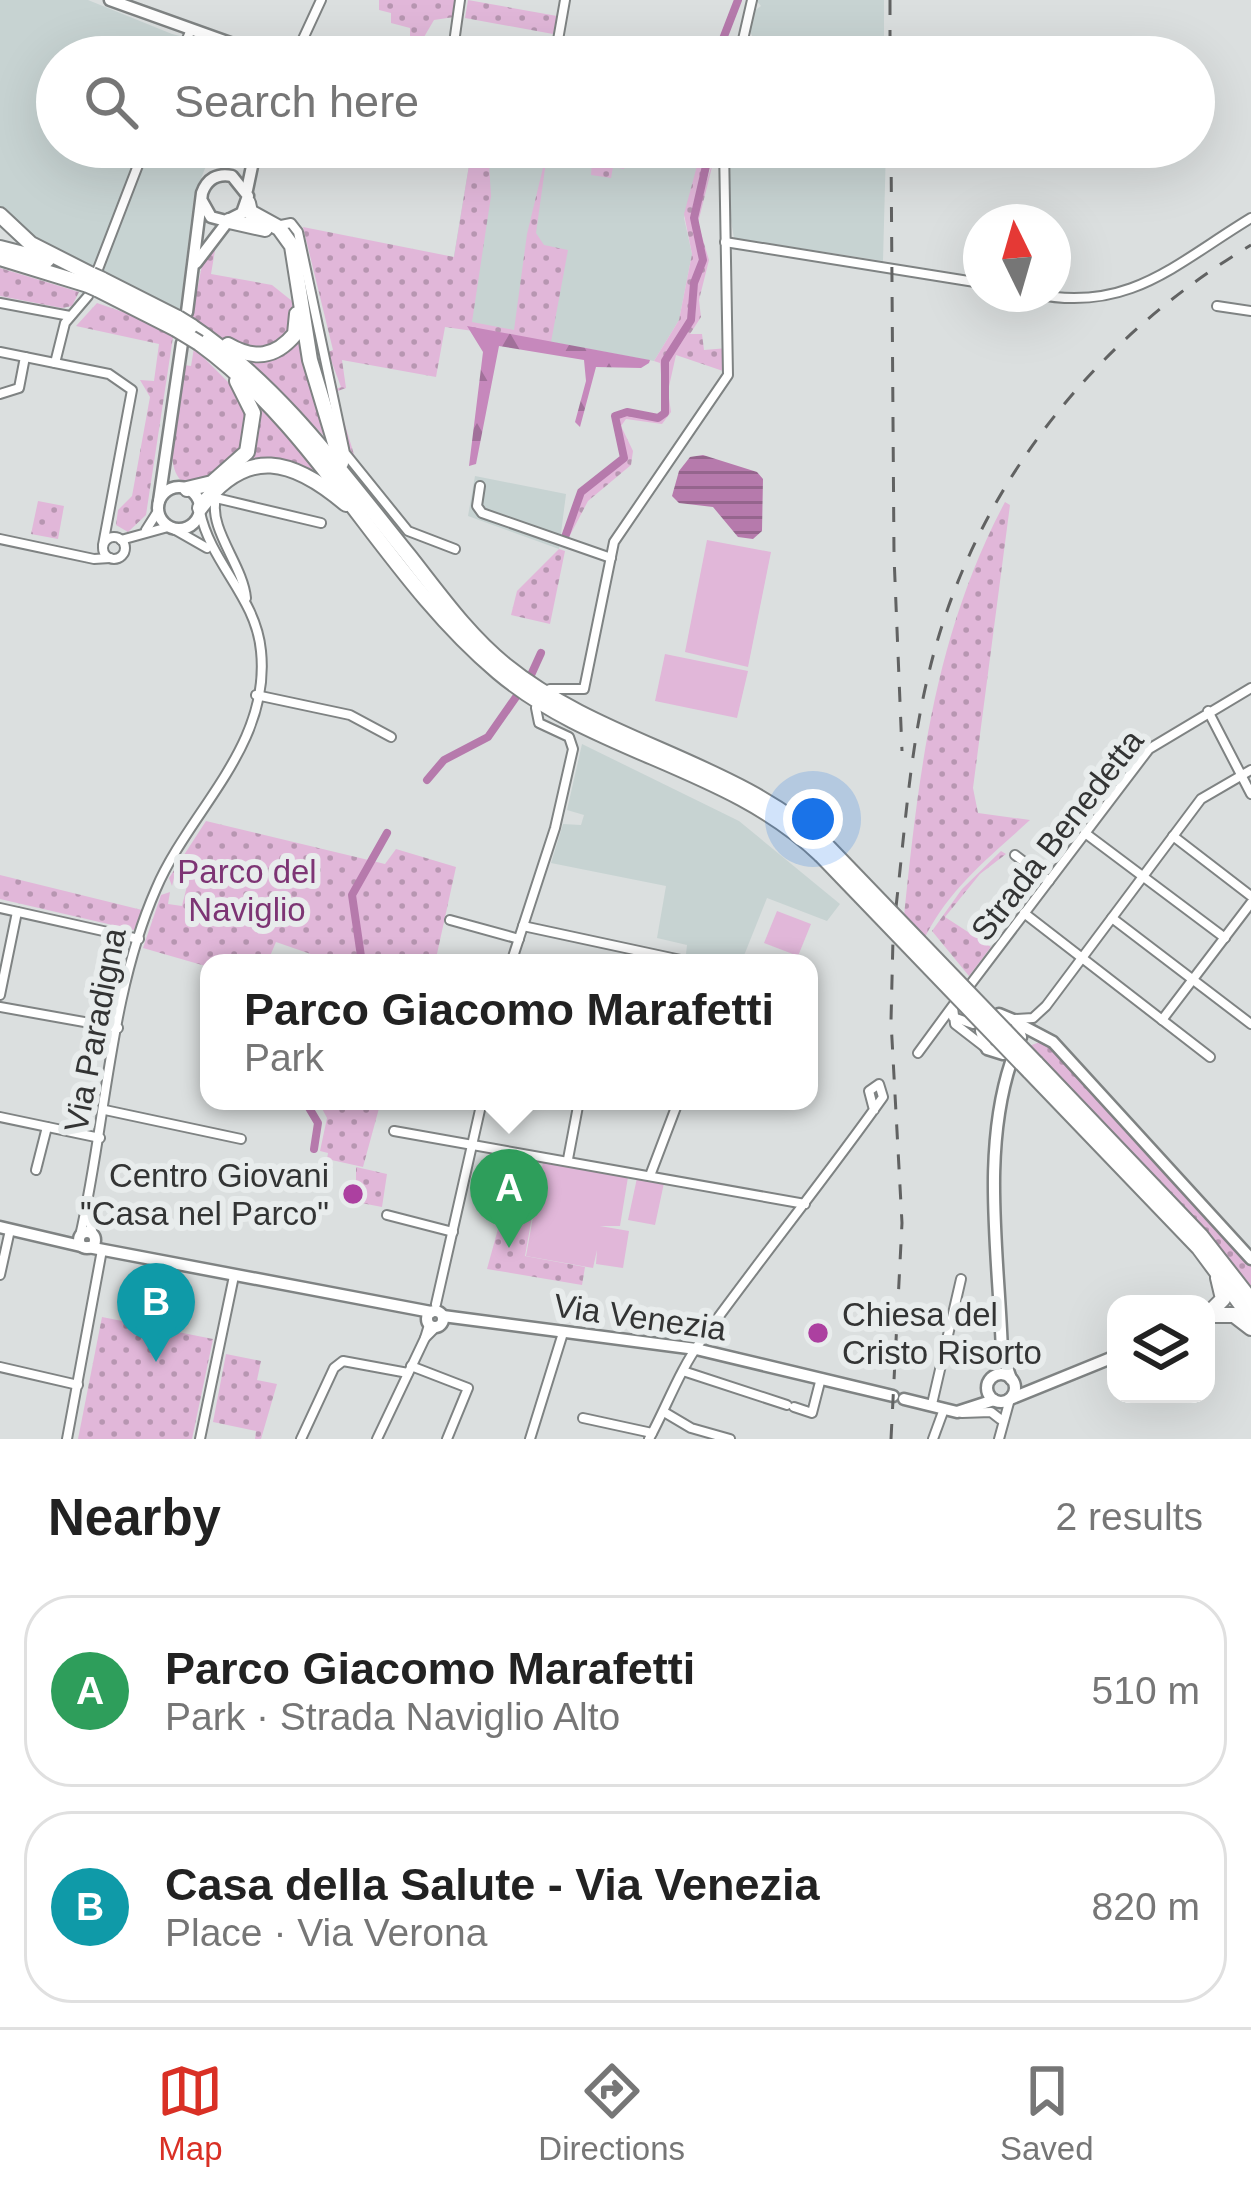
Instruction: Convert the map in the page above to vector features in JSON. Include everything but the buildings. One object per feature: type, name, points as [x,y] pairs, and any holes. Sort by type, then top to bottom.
[{"type":"highway","points":[[247,198],[250,212],[294,240],[331,442],[381,521]]},
{"type":"highway","points":[[0,215],[31,244],[94,280],[249,355],[269,354],[291,340],[298,322],[284,252],[273,229]]},
{"type":"highway","points":[[230,220],[273,229]]},
{"type":"highway","points":[[2,256],[94,280],[161,308],[184,323],[280,399],[466,627],[522,678],[574,710],[758,796],[825,851],[1218,1255],[1251,1295]]},
{"type":"highway","points":[[184,323],[244,389],[254,426],[249,449],[236,467],[210,484],[185,488]]},
{"type":"highway","points":[[199,344],[289,424],[463,639],[525,693],[746,800],[825,851]]},
{"type":"highway","points":[[200,510],[213,490],[258,465],[297,469],[346,503],[401,563]]},
{"type":"highway","points":[[1033,1067],[1178,1226],[1251,1318]]},
{"type":"highway","points":[[1178,1226],[1222,1286],[1222,1302],[1215,1308]]},
{"type":"highway","points":[[1215,1315],[1231,1314],[1251,1328]]},
{"type":"street","points":[[110,0],[213,36]]},
{"type":"street","points":[[303,36],[321,0]]},
{"type":"street","points":[[455,36],[460,0]]},
{"type":"street","points":[[559,36],[565,0]]},
{"type":"street","points":[[744,36],[752,0]]},
{"type":"street","points":[[188,36],[191,29]]},
{"type":"street","points":[[55,363],[61,332],[94,280],[137,168]]},
{"type":"street","points":[[158,506],[205,186],[228,168]]},
{"type":"street","points":[[195,266],[215,232],[247,198],[252,168]]},
{"type":"street","points":[[550,689],[585,687],[611,558],[625,520],[728,375],[731,330],[715,168]]},
{"type":"street","points":[[217,176],[236,177],[247,198]]},
{"type":"street","points":[[202,201],[211,217],[230,220]]},
{"type":"street","points":[[1071,300],[1113,298],[1251,218]]},
{"type":"street","points":[[294,240],[345,453],[408,531],[455,549]]},
{"type":"street","points":[[724,242],[963,280]]},
{"type":"street","points":[[0,303],[71,317]]},
{"type":"street","points":[[1217,307],[1251,311]]},
{"type":"street","points":[[0,352],[109,374],[132,390],[106,551]]},
{"type":"street","points":[[0,394],[20,388],[25,357]]},
{"type":"street","name":"Via Paradigna","points":[[164,453],[168,471],[200,510],[210,550],[246,600]]},
{"type":"street","points":[[480,486],[477,507],[482,513],[611,558]]},
{"type":"street","points":[[145,531],[168,490],[185,488]]},
{"type":"street","name":"Via Paradigna","points":[[86,1241],[86,1213],[118,1028],[139,939],[165,870],[234,764],[256,695],[262,654],[241,572],[215,517],[216,498],[321,523]]},
{"type":"street","name":"Via Paradigna","points":[[158,506],[170,527],[210,550]]},
{"type":"street","points":[[106,551],[120,539],[145,531],[186,528],[200,510]]},
{"type":"street","points":[[108,521],[124,553]]},
{"type":"street","points":[[124,553],[134,537]]},
{"type":"street","points":[[0,539],[86,557],[106,551],[124,553]]},
{"type":"street","name":"Strada Benedetta","points":[[970,985],[1155,743],[1251,688]]},
{"type":"street","points":[[256,695],[350,716],[391,736]]},
{"type":"street","points":[[514,954],[555,828],[573,746],[569,737],[539,723],[536,708]]},
{"type":"street","points":[[1208,711],[1246,773],[1251,794]]},
{"type":"street","points":[[1009,1018],[1030,1019],[1041,1011],[1202,797],[1246,773]]},
{"type":"street","points":[[1085,833],[1225,938]]},
{"type":"street","points":[[1162,1020],[1251,899],[1173,836]]},
{"type":"street","points":[[1015,855],[1049,881]]},
{"type":"street","points":[[0,908],[139,939]]},
{"type":"street","points":[[0,995],[17,911]]},
{"type":"street","points":[[1024,913],[1210,1057]]},
{"type":"street","points":[[1112,918],[1251,1024]]},
{"type":"street","points":[[450,920],[519,939]]},
{"type":"street","points":[[523,926],[652,954]]},
{"type":"street","points":[[0,1007],[118,1028]]},
{"type":"street","points":[[918,1053],[955,1009]]},
{"type":"street","points":[[955,1009],[976,1026],[1003,1079]]},
{"type":"street","points":[[955,1009],[958,1028]]},
{"type":"street","points":[[1009,1018],[1049,1038],[1251,1259]]},
{"type":"street","points":[[1009,1018],[1022,1039],[1049,1038]]},
{"type":"street","points":[[939,1025],[958,1028],[1007,1058],[994,1124],[1002,1353],[1012,1380],[999,1439]]},
{"type":"street","points":[[377,1439],[436,1319],[481,1110]]},
{"type":"street","points":[[568,1159],[577,1110]]},
{"type":"street","points":[[651,1173],[675,1110]]},
{"type":"street","points":[[583,1418],[650,1436],[696,1349],[874,1110]]},
{"type":"street","points":[[105,1111],[241,1139]]},
{"type":"street","points":[[0,1117],[100,1138]]},
{"type":"street","points":[[36,1170],[47,1126]]},
{"type":"street","points":[[394,1131],[805,1204]]},
{"type":"street","points":[[387,1216],[453,1232]]},
{"type":"street","points":[[0,1275],[5,1228]]},
{"type":"street","name":"Via Venezia","points":[[5,1228],[86,1241],[126,1254],[436,1319],[696,1349],[939,1408],[978,1399],[1002,1353]]},
{"type":"street","points":[[68,1439],[104,1258],[86,1241]]},
{"type":"street","points":[[200,1439],[234,1276]]},
{"type":"street","points":[[933,1439],[962,1279]]},
{"type":"street","points":[[530,1439],[563,1333]]},
{"type":"street","points":[[301,1439],[338,1364],[349,1360],[410,1370],[468,1388],[447,1439]]},
{"type":"street","points":[[939,1408],[1010,1399],[1107,1360]]},
{"type":"street","points":[[0,1366],[78,1385]]},
{"type":"street","points":[[686,1372],[812,1413],[821,1378]]},
{"type":"street","points":[[1001,1423],[989,1382],[1003,1375],[1037,1391]]},
{"type":"street","points":[[939,1408],[991,1412],[1001,1423]]},
{"type":"street","points":[[664,1412],[691,1428],[730,1439]]},
{"type":"shaded area","points":[[0,0],[88,0],[180,36],[36,36],[36,168],[205,168],[194,195],[180,309],[45,247],[0,210]]},
{"type":"shaded area","points":[[756,0],[884,0],[884,36],[752,36],[754,11],[761,6]]},
{"type":"shaded area","points":[[469,168],[699,168],[684,218],[692,254],[679,320],[654,361],[443,322]]},
{"type":"shaded area","points":[[727,168],[885,168],[883,261],[734,238],[725,187]]},
{"type":"shaded area","points":[[703,455],[757,472],[763,479],[762,531],[753,539],[738,537],[713,507],[679,503],[672,496],[679,471],[690,457]]},
{"type":"shaded area","points":[[475,476],[566,494],[559,549],[468,516]]},
{"type":"shaded area","points":[[582,744],[739,821],[840,904],[827,921],[767,898],[745,954],[686,954],[687,945],[657,938],[666,886],[551,863],[563,824],[581,825],[584,815],[567,810]]},
{"type":"green space","points":[[379,0],[457,0],[454,17],[434,20],[425,36],[410,36],[410,28],[391,23],[391,13],[379,10]]},
{"type":"green space","points":[[468,0],[557,16],[553,34],[465,18]]},
{"type":"green space","points":[[469,168],[489,168],[491,196],[472,322],[514,330],[527,234],[545,168],[536,233],[544,245],[568,250],[551,342],[445,327],[436,377],[342,360],[346,388],[335,392],[356,461],[350,458],[333,390],[341,387],[328,352],[333,350],[303,227],[454,257]]},
{"type":"green space","points":[[592,168],[613,168],[611,178],[591,175]]},
{"type":"green space","points":[[696,168],[703,168],[691,219],[701,258],[691,282],[690,317],[662,362],[663,398],[660,363],[654,361],[679,320],[692,254],[684,214]]},
{"type":"green space","points":[[712,168],[698,223],[709,260],[699,300],[701,317],[690,334],[702,334],[704,350],[728,348],[723,371],[676,355],[668,391],[671,412],[662,424],[626,419],[621,426],[633,451],[631,465],[588,501],[567,541],[582,494],[627,458],[616,419],[626,414],[657,421],[667,413],[666,363],[695,317],[697,282],[706,257],[696,216]]},
{"type":"green space","points":[[217,239],[211,274],[272,285],[292,301],[293,331],[265,353],[229,343],[192,317],[202,265]]},
{"type":"green space","points":[[0,268],[79,292],[72,306],[62,308],[0,296]]},
{"type":"green space","points":[[97,303],[149,321],[173,337],[146,515],[128,532],[116,525],[118,510],[132,496],[150,397],[140,380],[154,381],[159,344],[76,326]]},
{"type":"green space","points":[[467,326],[650,360],[641,368],[596,367],[580,427],[575,422],[586,381],[584,360],[499,346],[476,464],[469,466],[483,352]]},
{"type":"green space","points":[[302,339],[327,439],[248,359]]},
{"type":"green space","points":[[194,348],[246,400],[246,446],[215,477],[191,484],[179,478],[172,442],[184,365],[191,366]]},
{"type":"green space","points":[[256,402],[318,473],[282,459],[245,463]]},
{"type":"green space","points":[[38,501],[64,506],[58,539],[31,534]]},
{"type":"green space","points":[[1005,502],[1010,505],[973,788],[978,813],[1030,820],[960,887],[925,937],[904,916],[924,756],[962,602]]},
{"type":"green space","points":[[707,540],[771,552],[748,667],[685,652]]},
{"type":"green space","points":[[559,549],[565,551],[550,624],[511,615],[517,591]]},
{"type":"green space","points":[[665,654],[748,671],[737,718],[655,701]]},
{"type":"green space","name":"Parco del Naviglio","points":[[206,821],[385,864],[396,849],[456,867],[437,954],[311,954],[276,942],[271,954],[200,954],[200,964],[143,948],[161,895],[170,892],[168,904],[182,906],[189,878],[175,874],[172,886],[169,878]]},
{"type":"green space","points":[[1001,851],[1006,854],[980,874],[945,917],[991,947],[969,976],[932,931],[962,889]]},
{"type":"green space","points":[[0,875],[142,910],[134,930],[0,899]]},
{"type":"green space","points":[[777,911],[811,924],[799,954],[764,943]]},
{"type":"green space","points":[[1050,1045],[1251,1266],[1251,1286],[1204,1229],[1029,1046]]},
{"type":"green space","points":[[323,1110],[379,1110],[363,1167],[327,1159],[328,1153],[320,1151],[327,1118]]},
{"type":"green space","points":[[543,1162],[628,1177],[620,1226],[600,1226],[629,1231],[623,1268],[596,1264],[597,1250],[593,1268],[526,1256]]},
{"type":"green space","points":[[356,1167],[387,1174],[382,1207],[356,1202]]},
{"type":"green space","points":[[637,1178],[664,1183],[655,1225],[628,1220]]},
{"type":"green space","points":[[514,1201],[534,1205],[525,1256],[585,1267],[582,1285],[487,1269],[504,1207],[512,1208]]},
{"type":"green space","points":[[102,1317],[213,1339],[192,1439],[78,1439]]},
{"type":"green space","points":[[226,1354],[261,1361],[257,1380],[277,1384],[261,1439],[255,1439],[256,1431],[213,1422]]},
{"type":"waterway","points":[[724,36],[738,0]]},
{"type":"waterway","points":[[564,540],[581,492],[624,458],[615,416],[627,412],[658,418],[665,413],[665,361],[691,320],[694,283],[703,260],[694,218],[706,168]]},
{"type":"waterway","points":[[531,675],[541,653]]},
{"type":"waterway","points":[[427,780],[444,760],[488,737],[516,697]]},
{"type":"waterway","points":[[361,954],[352,895],[387,833]]},
{"type":"waterway","points":[[310,1110],[318,1123],[314,1149]]},
{"type":"railway","points":[[890,0],[890,36]]},
{"type":"railway","points":[[891,168],[894,556],[902,751]]},
{"type":"railway","points":[[896,907],[929,672],[949,605],[1008,482],[1047,426],[1140,326],[1251,245]]},
{"type":"railway","points":[[891,1439],[902,1223],[891,1021],[893,939]]},
{"type":"place","name":"Centro Giovani \"Casa nel Parco\"","points":[[353,1194]]},
{"type":"place","name":"Parco Giacomo Marafetti","points":[[509,1248]]},
{"type":"place","name":"Chiesa del Cristo Risorto","points":[[818,1333]]},
{"type":"place","name":"Casa della Salute - Via Venezia","points":[[156,1362]]}]
